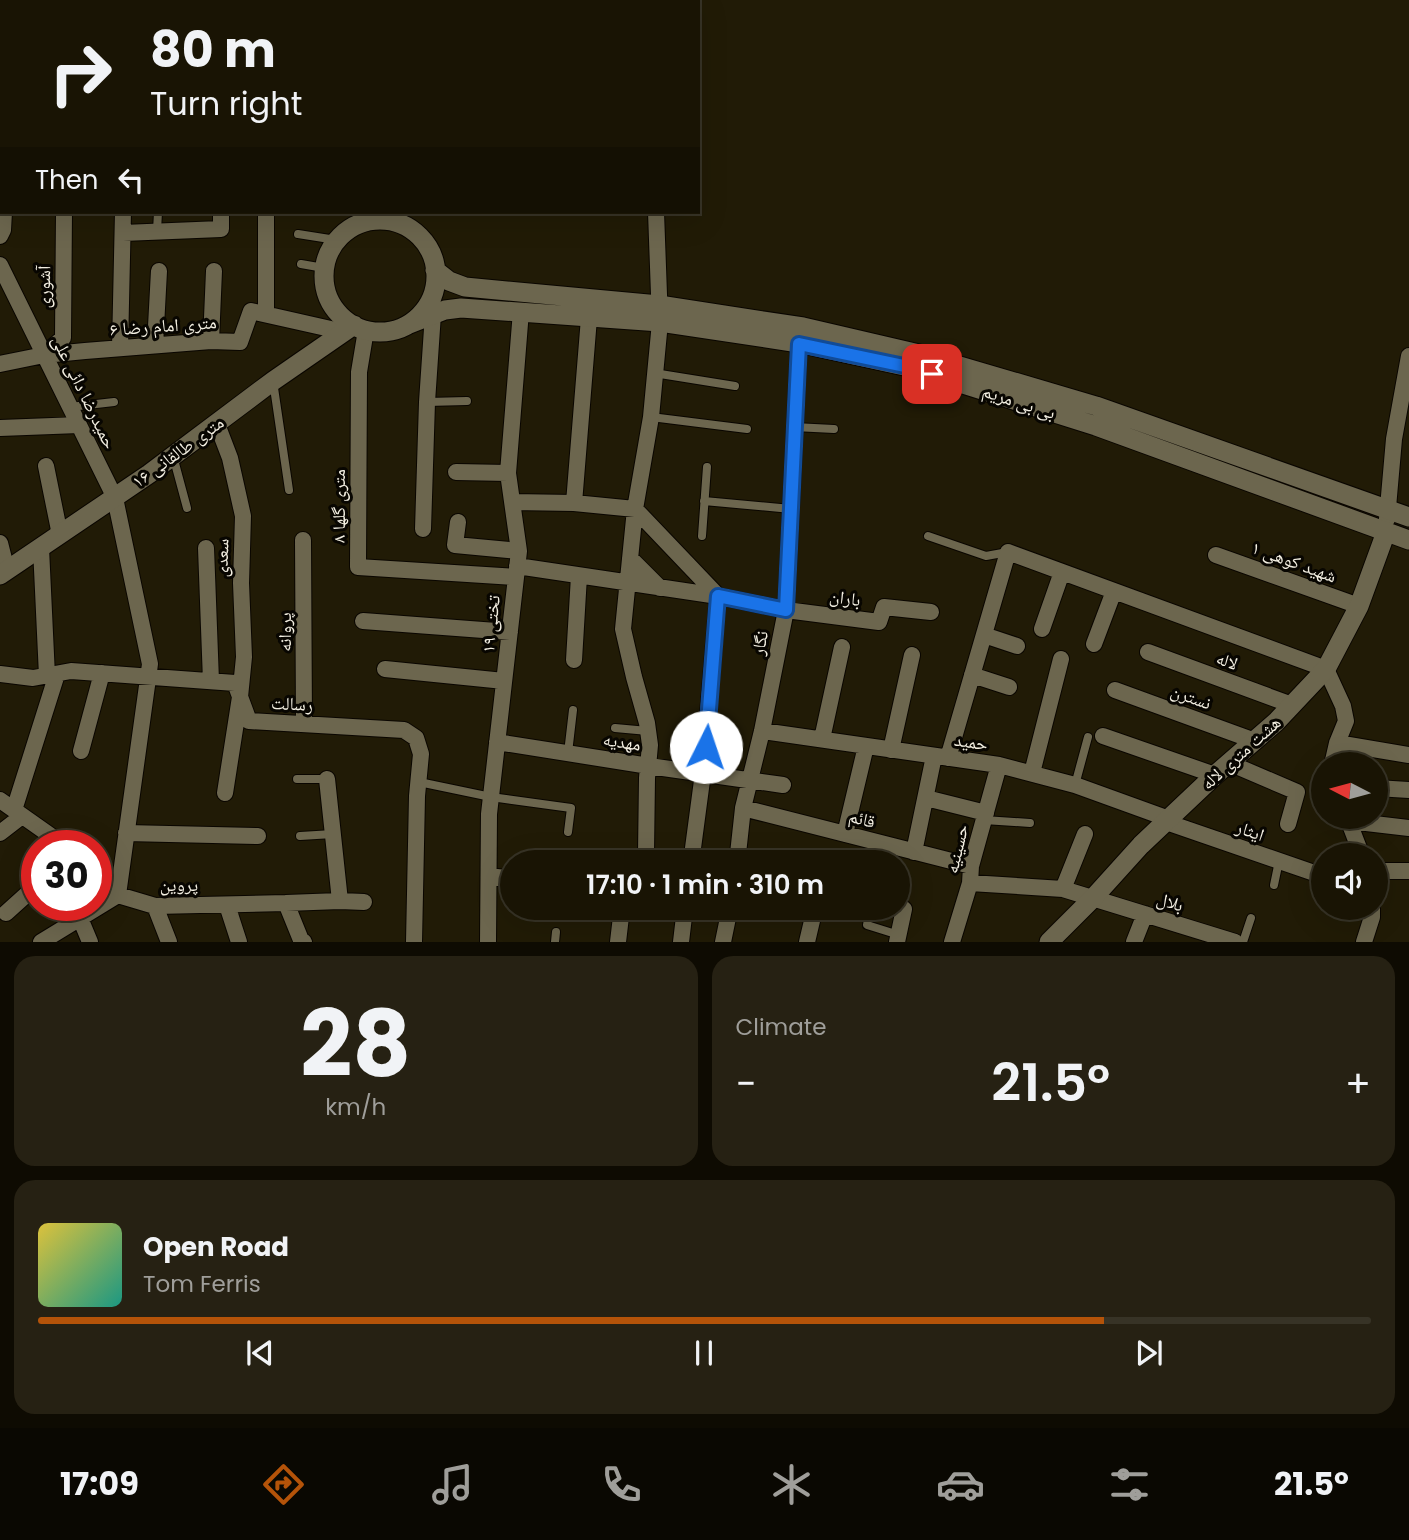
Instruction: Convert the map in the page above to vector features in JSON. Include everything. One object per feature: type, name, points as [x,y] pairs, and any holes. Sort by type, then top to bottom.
[{"type":"street","points":[[0,236],[4,214]]},
{"type":"street","name":"آشوری","points":[[44,355],[63,338],[64,214]]},
{"type":"street","points":[[120,348],[123,214]]},
{"type":"street","points":[[123,233],[221,229],[221,214]]},
{"type":"street","points":[[266,214],[266,314],[355,329],[387,331],[407,325],[420,315],[435,286],[435,270],[431,253],[421,237],[403,219],[361,222],[339,237]]},
{"type":"street","points":[[347,214],[339,237],[328,253],[324,268],[324,285],[330,302],[355,329]]},
{"type":"street","points":[[646,850],[650,745],[624,629],[635,509],[651,417],[659,313],[656,214]]},
{"type":"street","name":"حمیدرضا دائی علی","points":[[0,265],[115,498],[149,670]]},
{"type":"street","name":"بی بی مریم","points":[[435,270],[449,281],[465,287],[659,313],[803,327],[919,354],[1096,406],[1409,517]]},
{"type":"street","points":[[155,345],[159,271]]},
{"type":"street","points":[[211,341],[214,271]]},
{"type":"street","name":"بی بی مریم","points":[[407,325],[433,314],[461,308],[589,318],[659,313],[909,367],[1071,418],[1409,540]]},
{"type":"street","name":"۶ متری امام رضا","points":[[0,364],[44,355],[120,348],[211,341],[240,342],[251,311],[266,314]]},
{"type":"street","name":"تختی ۱۹","points":[[488,942],[489,814],[517,565],[508,473],[521,312]]},
{"type":"street","points":[[423,529],[426,402],[433,314]]},
{"type":"street","points":[[574,503],[589,318]]},
{"type":"street","name":"۱۶ متری طالقانی","points":[[3,573],[115,498],[273,382],[355,329]]},
{"type":"street","name":"۸ متری گلها","points":[[355,329],[359,372],[358,567],[517,565]]},
{"type":"street","name":"نگار","points":[[738,850],[743,808],[762,731],[786,610],[799,344]]},
{"type":"street","points":[[1386,532],[1394,439],[1409,356]]},
{"type":"street","name":"سعدی","points":[[217,424],[230,458],[243,516],[241,583],[244,657],[225,793]]},
{"type":"street","points":[[0,428],[79,425]]},
{"type":"street","points":[[46,466],[60,535]]},
{"type":"street","points":[[456,472],[508,473]]},
{"type":"street","points":[[512,502],[574,503],[635,509],[718,596],[704,773],[693,850]]},
{"type":"street","points":[[458,522],[455,545],[517,565],[718,596],[786,610]]},
{"type":"street","name":"هشت متری لاله","points":[[1049,942],[1167,820],[1255,741],[1326,669],[1359,606],[1386,532]]},
{"type":"street","name":"پروانه","points":[[303,540],[304,723]]},
{"type":"street","points":[[0,543],[3,573]]},
{"type":"street","points":[[0,833],[18,813],[52,675],[41,548]]},
{"type":"street","points":[[206,548],[211,681]]},
{"type":"street","points":[[914,852],[926,799],[972,675],[1008,552],[1326,669],[1343,706],[1346,722],[1335,752]]},
{"type":"street","name":"شهید کوهی ۱","points":[[1216,555],[1359,606]]},
{"type":"street","points":[[630,558],[660,588]]},
{"type":"street","points":[[1042,629],[1062,572]]},
{"type":"street","points":[[574,660],[579,576]]},
{"type":"street","points":[[1094,644],[1114,591]]},
{"type":"street","name":"باران","points":[[786,610],[879,622],[884,607],[931,612]]},
{"type":"street","points":[[363,621],[510,632]]},
{"type":"street","points":[[984,635],[1017,646]]},
{"type":"street","points":[[822,739],[842,647]]},
{"type":"street","name":"لاله","points":[[1148,652],[1292,705]]},
{"type":"street","points":[[891,750],[912,655]]},
{"type":"street","points":[[1032,773],[1061,659]]},
{"type":"street","points":[[385,669],[504,681]]},
{"type":"street","points":[[112,898],[118,895],[149,670]]},
{"type":"street","name":"رسالت","points":[[0,674],[33,678],[71,671],[102,673],[149,670],[235,683],[249,721],[404,730],[416,738],[421,754],[419,782]]},
{"type":"street","points":[[81,751],[102,673]]},
{"type":"street","points":[[972,675],[1009,687]]},
{"type":"street","name":"نسترن","points":[[1115,690],[1255,741]]},
{"type":"street","name":"حمید","points":[[762,731],[999,765],[1075,785],[1167,820]]},
{"type":"street","points":[[1095,736],[1222,769],[1297,792],[1288,824]]},
{"type":"street","name":"مهدیه","points":[[497,742],[783,785]]},
{"type":"street","points":[[1337,743],[1409,755]]},
{"type":"street","points":[[845,834],[866,746]]},
{"type":"street","name":"حسینیه","points":[[952,942],[970,883],[971,866],[999,765]]},
{"type":"street","points":[[327,779],[340,901]]},
{"type":"street","points":[[414,942],[419,782]]},
{"type":"street","points":[[1388,789],[1409,790]]},
{"type":"street","points":[[926,799],[985,817]]},
{"type":"street","points":[[0,800],[42,830]]},
{"type":"street","name":"قائم","points":[[743,808],[971,866]]},
{"type":"street","name":"ایثار","points":[[1167,820],[1311,872]]},
{"type":"street","points":[[1388,825],[1409,828]]},
{"type":"street","points":[[126,833],[258,836]]},
{"type":"street","points":[[1063,889],[1085,834]]},
{"type":"street","points":[[1388,871],[1409,871]]},
{"type":"street","points":[[489,876],[500,878]]},
{"type":"street","name":"بلال","points":[[970,883],[1063,889],[1212,938],[1235,942]]},
{"type":"street","name":"پروین","points":[[118,895],[155,906],[364,902]]},
{"type":"street","points":[[6,914],[21,900]]},
{"type":"street","points":[[286,903],[300,940],[304,942]]},
{"type":"street","points":[[227,905],[239,942]]},
{"type":"street","points":[[155,906],[169,942]]},
{"type":"street","points":[[1135,942],[1145,914]]},
{"type":"street","points":[[618,942],[621,920]]},
{"type":"street","points":[[681,942],[684,920]]},
{"type":"street","points":[[723,942],[728,920]]},
{"type":"street","points":[[807,942],[812,920]]},
{"type":"street","points":[[898,938],[902,920]]},
{"type":"street","points":[[1364,942],[1371,920]]},
{"type":"street","points":[[41,942],[75,921]]},
{"type":"street","points":[[81,921],[90,942]]},
{"type":"lane","points":[[157,232],[158,214]]},
{"type":"lane","points":[[298,234],[339,237]]},
{"type":"lane","points":[[301,264],[324,268]]},
{"type":"lane","points":[[654,373],[735,386]]},
{"type":"lane","points":[[273,382],[289,490]]},
{"type":"lane","points":[[426,402],[467,401]]},
{"type":"lane","points":[[70,407],[114,402]]},
{"type":"lane","points":[[651,417],[747,429]]},
{"type":"lane","points":[[794,427],[834,429]]},
{"type":"lane","points":[[173,456],[187,508]]},
{"type":"lane","points":[[702,536],[707,467]]},
{"type":"lane","points":[[704,502],[791,509]]},
{"type":"lane","points":[[928,536],[986,556],[1008,552]]},
{"type":"lane","points":[[568,753],[573,710]]},
{"type":"lane","points":[[615,728],[648,731]]},
{"type":"lane","points":[[1075,785],[1095,736]]},
{"type":"lane","points":[[297,779],[327,779]]},
{"type":"lane","points":[[419,782],[491,797],[571,808],[568,832]]},
{"type":"lane","points":[[985,817],[1030,823]]},
{"type":"lane","points":[[300,836],[333,834]]},
{"type":"lane","points":[[1274,885],[1279,861]]},
{"type":"lane","points":[[1243,942],[1251,918]]},
{"type":"lane","points":[[868,920],[867,925],[898,938]]},
{"type":"route","points":[[706,747],[718,596],[786,610],[799,344],[932,374]]}]
